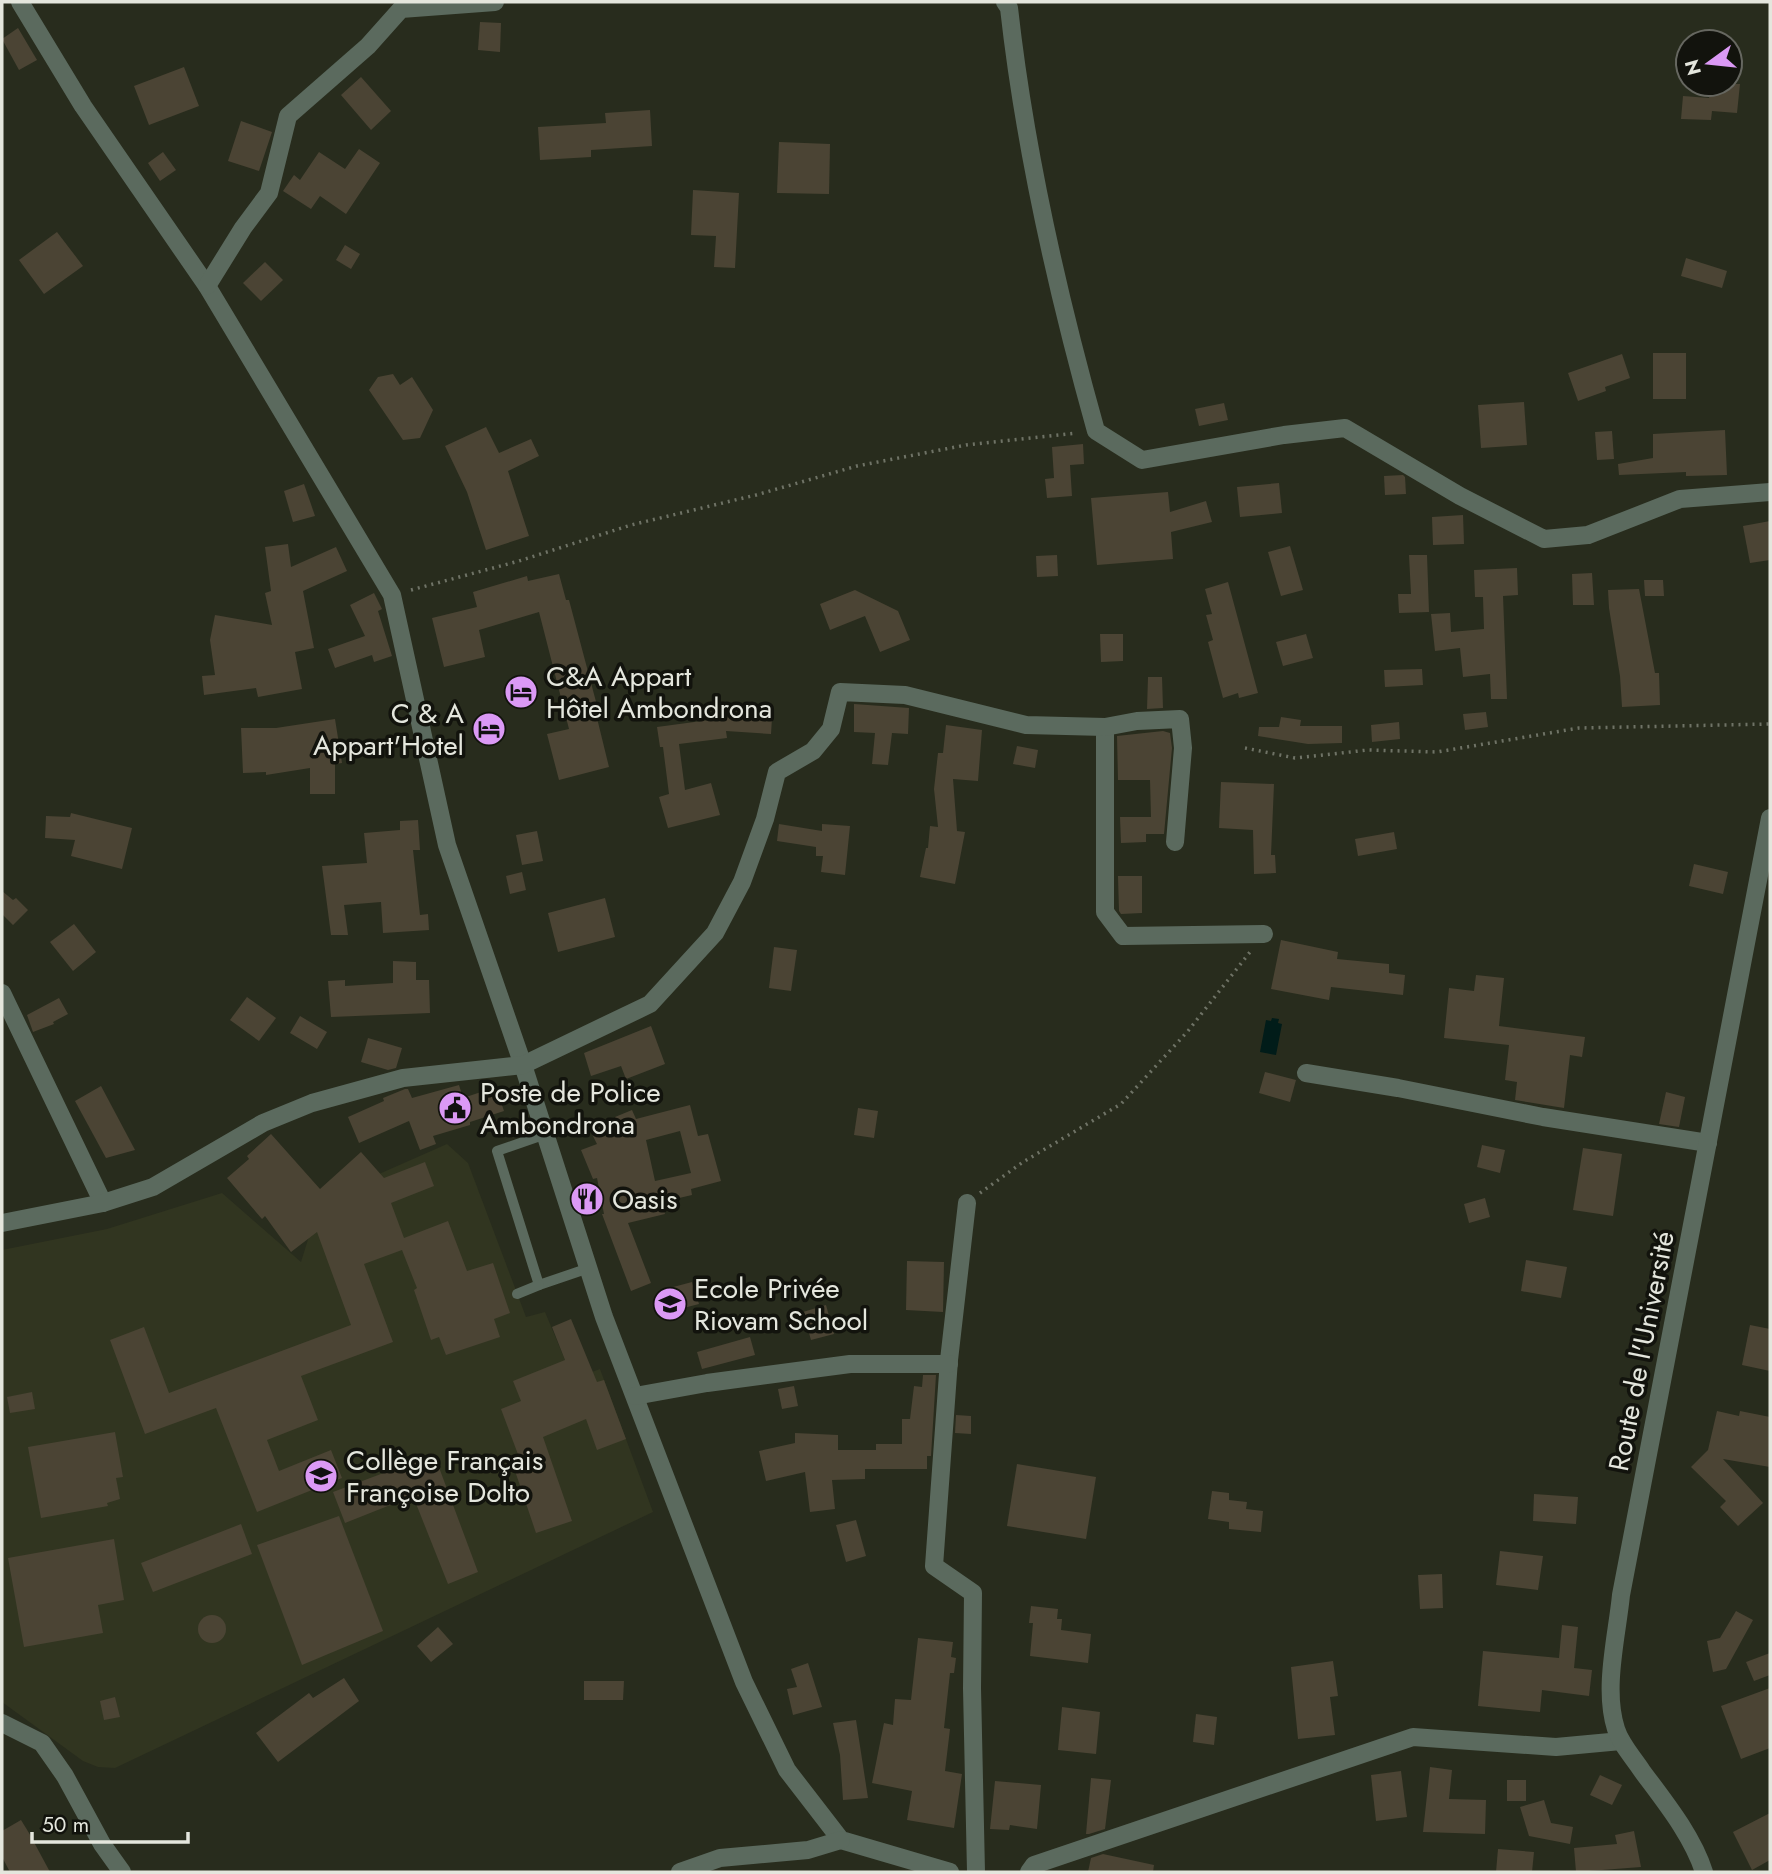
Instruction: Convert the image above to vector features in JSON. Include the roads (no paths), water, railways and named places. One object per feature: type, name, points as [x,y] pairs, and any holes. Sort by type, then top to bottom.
[{"type":"street","points":[[20,2],[83,106],[207,286],[392,595],[447,845],[546,1134],[604,1317],[744,1682],[787,1770],[841,1840]]},
{"type":"street","points":[[207,286],[243,228],[269,193],[288,116],[368,46],[401,9],[495,2]]},
{"type":"street","points":[[1005,2],[1009,8],[1018,89],[1034,176],[1064,314],[1096,431],[1142,460],[1284,435],[1345,428],[1460,496],[1544,539],[1588,535],[1680,499],[1770,492]]},
{"type":"street","points":[[2,1223],[103,1203],[153,1187],[263,1123],[312,1103],[403,1078],[523,1065],[650,1004],[715,933],[743,882],[765,818],[777,772],[813,751],[831,729],[840,692],[905,695],[1026,725],[1105,727],[1137,721],[1180,719],[1183,748],[1175,842]]},
{"type":"street","points":[[1105,727],[1104,912],[1123,936],[1264,934]]},
{"type":"street","name":"Route de l'Université","points":[[1704,1872],[1686,1833],[1621,1741],[1610,1696],[1621,1595],[1767,854],[1770,818]]},
{"type":"street","points":[[2,993],[103,1203]]},
{"type":"street","points":[[1306,1073],[1708,1143]]},
{"type":"street","points":[[967,1203],[948,1364],[934,1566],[973,1594],[973,1805],[976,1872]]},
{"type":"street","points":[[635,1396],[720,1381],[850,1364],[948,1364]]},
{"type":"street","points":[[2,1723],[42,1743],[65,1776],[102,1844],[122,1872]]},
{"type":"street","points":[[1029,1872],[1034,1865],[1413,1737],[1556,1747],[1621,1741]]},
{"type":"street","points":[[680,1872],[720,1858],[808,1850],[841,1840],[950,1872]]},
{"type":"lane","points":[[538,1285],[497,1151],[546,1134]]},
{"type":"lane","points":[[517,1294],[589,1268]]},
{"type":"water","points":[[1272,1018],[1279,1019],[1278,1023],[1282,1024],[1276,1055],[1260,1052],[1266,1020],[1271,1021]]},
{"type":"place","name":"C&A Appart Hôtel Ambondrona","points":[[521,692]]},
{"type":"place","name":"C & A Appart'Hotel","points":[[489,729]]},
{"type":"place","name":"Poste de Police Ambondrona","points":[[455,1108]]},
{"type":"place","name":"Oasis","points":[[587,1199]]},
{"type":"place","name":"Ecole Privée Riovam School","points":[[670,1304]]},
{"type":"place","name":"Collège Français Françoise Dolto","points":[[321,1476]]}]
